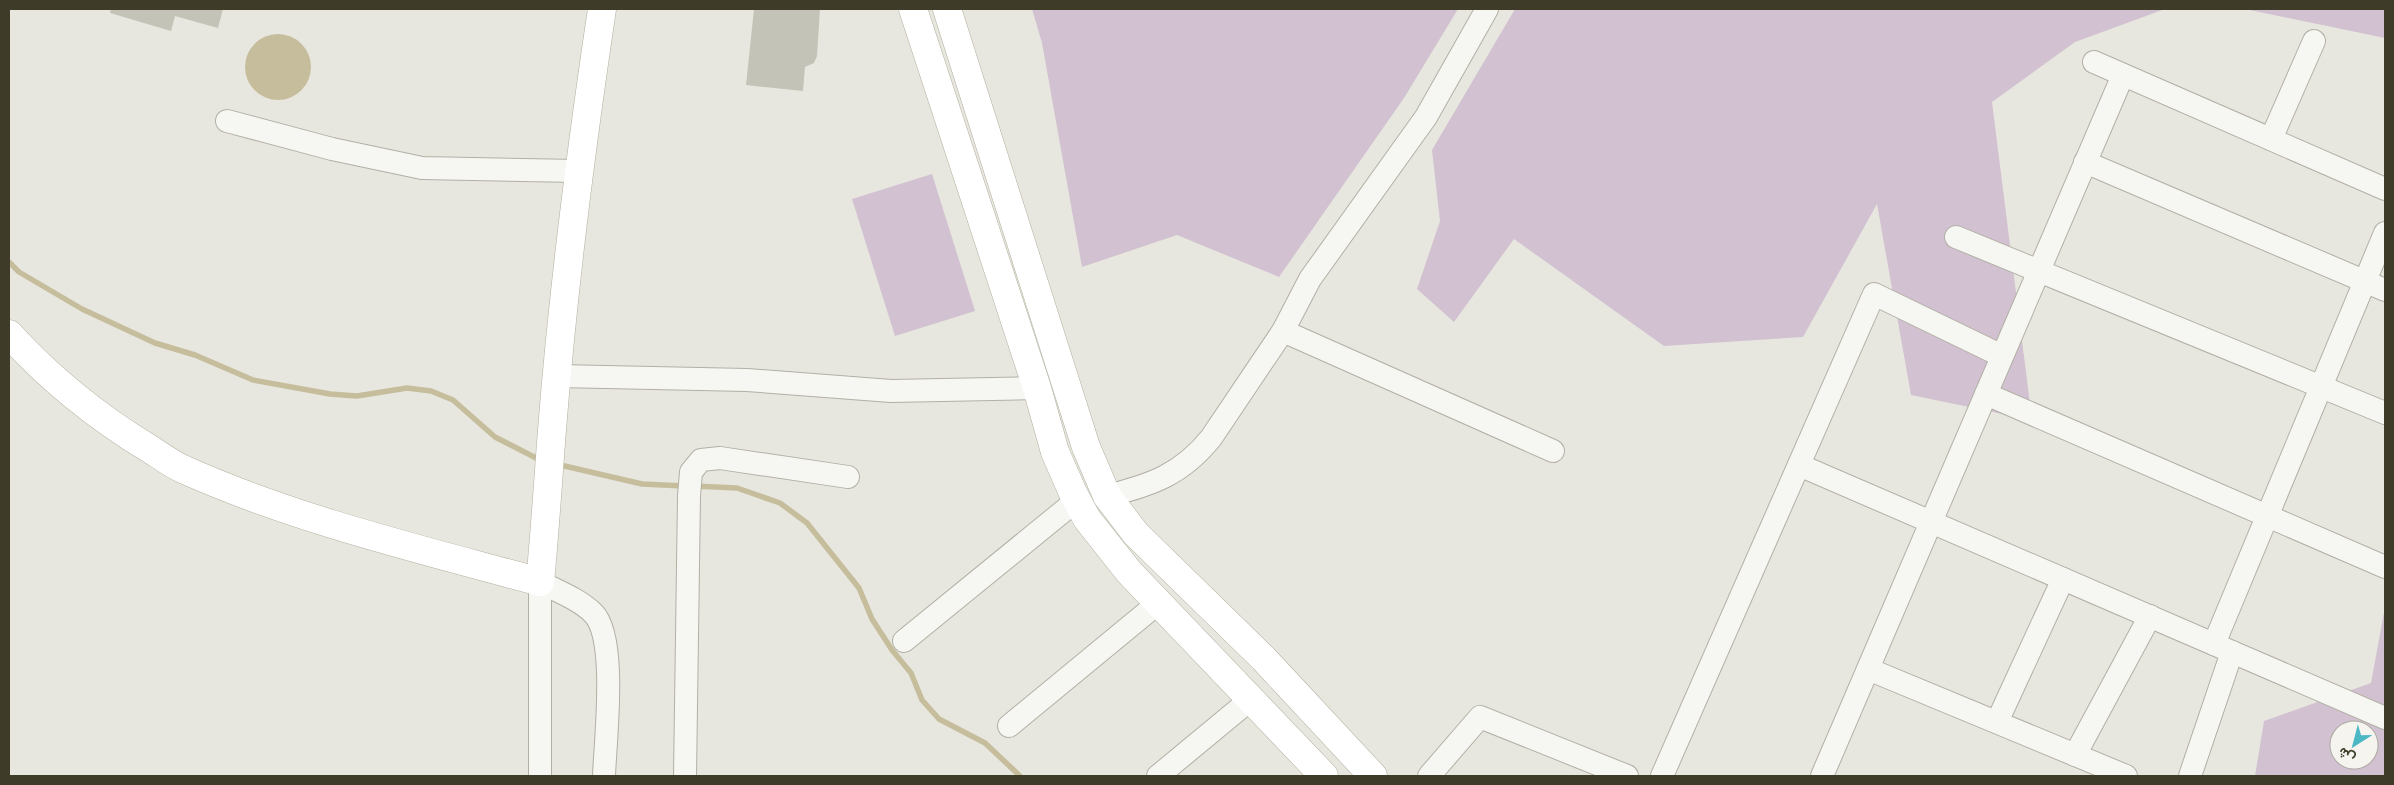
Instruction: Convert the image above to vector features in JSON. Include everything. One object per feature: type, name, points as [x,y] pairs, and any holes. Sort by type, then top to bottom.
[{"type":"main road","points":[[9,334],[41,369],[115,428],[184,470],[268,501],[373,536],[540,582],[548,510],[552,430],[578,171],[602,9]]},
{"type":"main road","points":[[913,9],[1037,388],[1055,452],[1077,500],[1107,547],[1157,604],[1324,776]]},
{"type":"main road","points":[[947,9],[1086,447],[1107,496],[1136,534],[1264,659],[1373,776]]},
{"type":"main road","points":[[927,50],[958,44]]},
{"type":"street","points":[[1107,496],[1162,479],[1184,466],[1198,454],[1283,331],[1310,279],[1426,117],[1487,9]]},
{"type":"street","points":[[2271,139],[2314,41]]},
{"type":"street","points":[[2094,62],[2385,189]]},
{"type":"street","points":[[1822,776],[2124,75]]},
{"type":"street","points":[[227,121],[332,150],[422,168],[578,171]]},
{"type":"street","points":[[2085,162],[2375,286]]},
{"type":"street","points":[[2190,776],[2223,648],[2268,516],[2321,387],[2375,286],[2385,233]]},
{"type":"street","points":[[1956,237],[2385,413]]},
{"type":"street","points":[[1662,776],[1874,294],[2002,356]]},
{"type":"street","points":[[1283,331],[1553,451]]},
{"type":"street","points":[[558,376],[748,380],[892,391],[1037,388]]},
{"type":"street","points":[[1986,394],[2385,567]]},
{"type":"street","points":[[684,776],[691,472],[701,460],[720,458],[848,477]]},
{"type":"street","points":[[1798,465],[2385,718]]},
{"type":"street","points":[[904,641],[1077,500]]},
{"type":"street","points":[[1997,722],[2063,579]]},
{"type":"street","points":[[540,776],[540,582],[587,607],[595,614],[602,628],[608,665],[604,776]]},
{"type":"street","points":[[1009,726],[1157,604]]},
{"type":"street","points":[[2075,755],[2150,616]]},
{"type":"street","points":[[1868,669],[2126,776]]},
{"type":"street","points":[[1158,776],[1251,699]]},
{"type":"street","points":[[1429,776],[1480,717],[1583,768],[1627,776]]},
{"type":"shaded area","points":[[1032,9],[1458,9],[1404,98],[1279,277],[1177,235],[1082,267],[1042,43]]},
{"type":"shaded area","points":[[1515,9],[2165,9],[2075,42],[1992,102],[2032,420],[1911,395],[1877,204],[1803,337],[1664,346],[1514,239],[1454,322],[1417,289],[1440,221],[1432,150]]},
{"type":"shaded area","points":[[2245,9],[2385,9],[2385,38]]},
{"type":"shaded area","points":[[278,34],[291,36],[301,44],[309,54],[311,67],[309,80],[301,90],[291,98],[278,100],[265,98],[255,90],[247,80],[245,67],[247,54],[255,44],[265,36]]},
{"type":"shaded area","points":[[932,174],[975,311],[895,336],[852,199]]},
{"type":"shaded area","points":[[2385,607],[2385,776],[2255,776],[2264,721],[2371,683]]},
{"type":"building","points":[[111,9],[223,9],[218,28],[175,16],[171,31],[110,13]]},
{"type":"building","points":[[754,9],[820,9],[817,56],[814,63],[805,67],[803,91],[746,85]]},
{"type":"waterway","points":[[9,262],[19,272],[82,309],[155,343],[195,355],[253,380],[330,394],[357,396],[407,388],[431,391],[453,400],[495,437],[542,461]]},
{"type":"waterway","points":[[556,464],[642,484],[684,486]]},
{"type":"waterway","points":[[693,486],[737,488],[780,503],[807,523],[859,588],[872,619],[892,650],[911,673],[922,700],[939,719],[985,743],[1020,776]]}]
